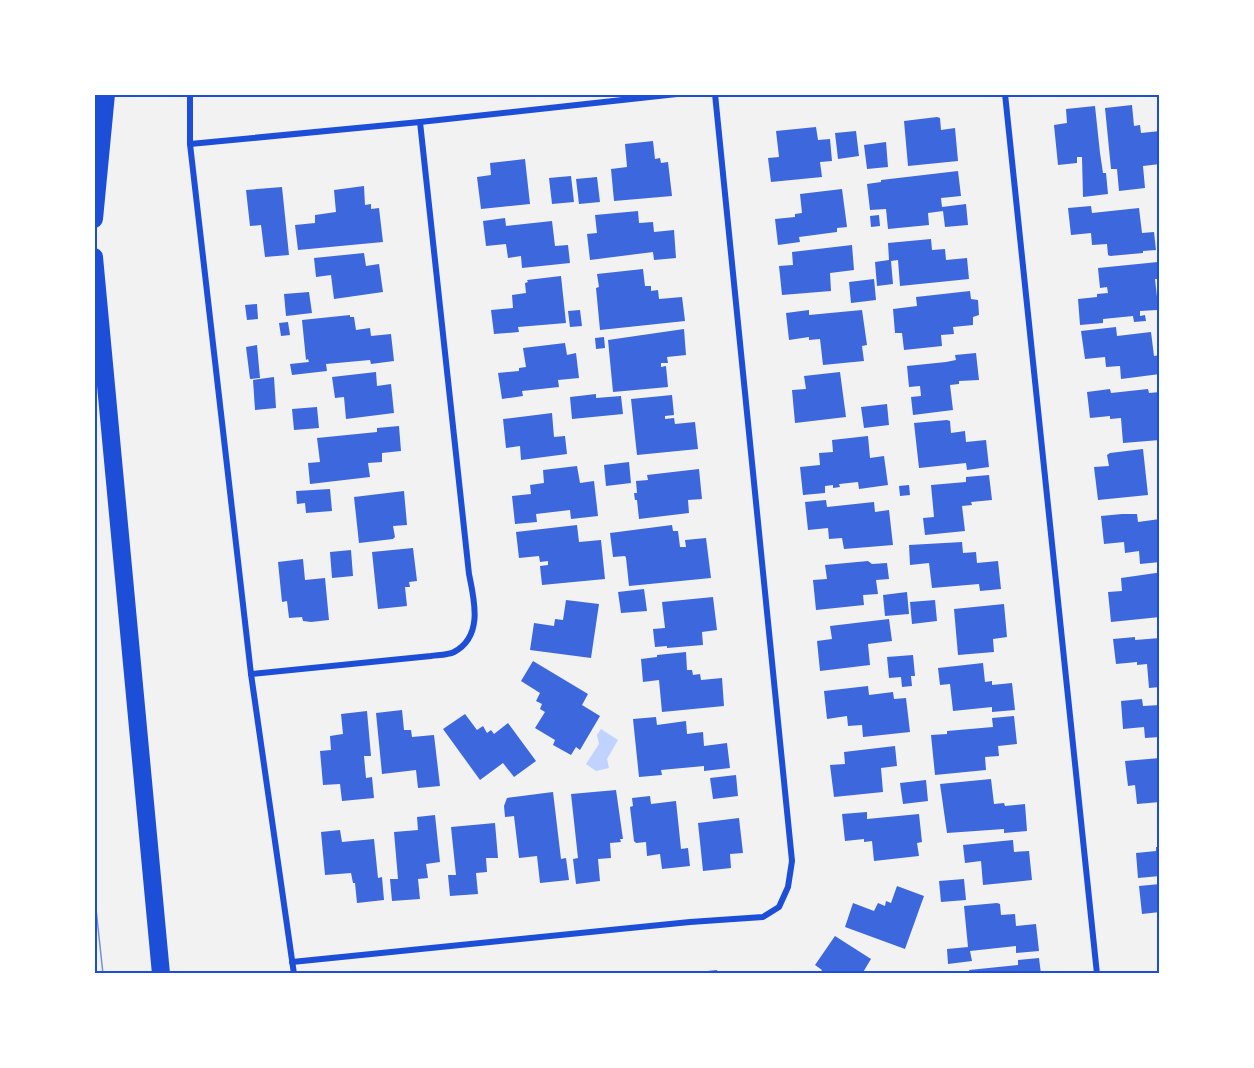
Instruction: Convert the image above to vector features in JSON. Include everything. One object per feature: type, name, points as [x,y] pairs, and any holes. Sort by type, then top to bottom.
[{"type":"highway","points":[[94,219],[106,94]]},
{"type":"highway","points":[[94,257],[161,974]]},
{"type":"street","points":[[190,94],[190,144],[251,674],[294,974]]},
{"type":"street","points":[[190,144],[677,94]]},
{"type":"street","points":[[292,962],[690,922],[763,917],[779,907],[789,887],[792,861],[715,94]]},
{"type":"street","points":[[1005,94],[1097,974]]},
{"type":"street","points":[[251,674],[454,652],[467,640],[475,623],[420,122]]},
{"type":"water","points":[[601,729],[618,740],[607,759],[609,768],[596,771],[586,764],[599,744],[597,735]]},
{"type":"building","points":[[1132,105],[1134,126],[1140,125],[1141,133],[1160,131],[1160,164],[1143,166],[1145,188],[1119,191],[1117,169],[1111,169],[1105,108]]},
{"type":"building","points":[[1095,106],[1100,153],[1103,173],[1106,173],[1108,194],[1083,197],[1082,157],[1077,157],[1077,163],[1058,165],[1054,125],[1067,123],[1066,109]]},
{"type":"building","points":[[940,118],[941,130],[955,128],[958,161],[908,166],[904,121]]},
{"type":"building","points":[[816,127],[818,140],[830,139],[832,161],[820,162],[822,177],[771,182],[768,158],[779,157],[776,131]]},
{"type":"building","points":[[856,131],[859,156],[838,159],[835,133]]},
{"type":"building","points":[[653,141],[655,159],[660,158],[661,163],[668,162],[672,196],[614,201],[611,169],[627,167],[625,144]]},
{"type":"building","points":[[886,142],[888,167],[867,169],[864,145]]},
{"type":"building","points":[[525,159],[530,204],[481,209],[477,177],[491,175],[490,163]]},
{"type":"building","points":[[958,171],[961,196],[941,198],[942,207],[966,204],[968,225],[945,227],[943,211],[928,213],[929,225],[888,229],[886,209],[870,210],[867,184],[881,182],[881,180]]},
{"type":"building","points":[[571,176],[574,202],[552,204],[549,178]]},
{"type":"building","points":[[597,177],[600,202],[579,204],[576,179]]},
{"type":"building","points":[[364,186],[365,205],[371,204],[371,209],[379,208],[383,242],[298,250],[295,225],[315,223],[315,215],[336,212],[334,190]]},
{"type":"building","points":[[282,187],[289,255],[265,257],[261,225],[250,226],[246,190]]},
{"type":"building","points":[[842,189],[847,227],[837,228],[837,232],[799,237],[800,242],[778,245],[775,219],[795,217],[795,214],[802,213],[800,194]]},
{"type":"building","points":[[1091,206],[1092,213],[1139,208],[1142,233],[1154,232],[1156,250],[1110,256],[1107,244],[1092,245],[1091,233],[1071,235],[1068,208]]},
{"type":"building","points":[[638,211],[639,223],[653,222],[654,232],[674,230],[676,258],[654,260],[653,252],[590,260],[587,234],[597,233],[595,215]]},
{"type":"building","points":[[879,215],[880,226],[871,227],[870,216]]},
{"type":"building","points":[[505,218],[506,226],[552,221],[555,246],[568,245],[570,263],[522,268],[521,256],[508,258],[506,244],[486,246],[483,221]]},
{"type":"building","points":[[931,239],[932,250],[945,249],[946,260],[967,258],[969,279],[900,286],[898,260],[891,261],[893,284],[877,286],[875,262],[889,260],[888,243]]},
{"type":"building","points":[[852,245],[854,270],[830,273],[831,291],[782,295],[779,266],[793,265],[792,252]]},
{"type":"building","points":[[364,253],[366,266],[379,264],[383,292],[334,299],[331,275],[316,277],[314,258]]},
{"type":"building","points":[[1158,262],[1159,279],[1155,279],[1158,306],[1160,305],[1160,322],[1158,322],[1157,310],[1140,311],[1140,316],[1145,315],[1146,321],[1134,322],[1133,316],[1103,319],[1103,323],[1080,325],[1078,299],[1108,293],[1107,287],[1100,288],[1098,268]]},
{"type":"building","points":[[643,269],[645,286],[651,286],[651,291],[658,290],[659,299],[682,297],[685,321],[600,330],[597,274]]},
{"type":"building","points":[[561,276],[566,323],[518,327],[519,332],[494,334],[491,310],[513,308],[512,295],[526,293],[527,280]]},
{"type":"building","points":[[874,279],[876,300],[851,303],[849,282]]},
{"type":"building","points":[[970,291],[971,299],[978,300],[979,315],[973,317],[973,325],[953,327],[954,334],[941,335],[942,346],[904,350],[902,333],[895,333],[893,309],[917,306],[916,297]]},
{"type":"building","points":[[309,292],[312,313],[286,316],[284,294]]},
{"type":"building","points":[[257,304],[258,319],[247,320],[245,305]]},
{"type":"building","points":[[580,310],[582,326],[570,327],[568,311]]},
{"type":"building","points":[[809,310],[809,315],[862,310],[867,345],[862,346],[864,361],[823,365],[820,339],[809,340],[809,337],[789,340],[786,313]]},
{"type":"building","points":[[350,315],[354,317],[356,330],[370,328],[371,336],[391,334],[394,361],[371,364],[370,360],[326,364],[327,371],[292,375],[290,364],[309,362],[308,359],[306,360],[302,320]]},
{"type":"building","points":[[288,322],[290,335],[281,336],[279,323]]},
{"type":"building","points":[[1116,327],[1117,336],[1151,332],[1154,356],[1160,355],[1160,374],[1121,379],[1120,366],[1106,367],[1105,357],[1085,359],[1081,331]]},
{"type":"building","points":[[684,329],[686,355],[667,357],[668,363],[661,363],[661,367],[666,366],[668,387],[613,392],[608,340]]},
{"type":"building","points":[[604,337],[605,348],[596,349],[595,338]]},
{"type":"building","points":[[565,343],[567,355],[576,353],[579,378],[558,380],[559,387],[522,391],[523,396],[502,399],[498,373],[519,371],[519,368],[526,367],[523,348]]},
{"type":"building","points":[[257,345],[260,378],[250,379],[246,347]]},
{"type":"building","points":[[976,353],[979,380],[959,381],[959,384],[950,385],[953,410],[913,415],[911,397],[921,396],[920,386],[909,387],[907,366],[946,362],[956,360],[955,355]]},
{"type":"building","points":[[376,372],[377,386],[391,384],[394,413],[346,419],[344,397],[335,398],[332,377]]},
{"type":"building","points":[[840,372],[846,417],[795,423],[792,390],[806,389],[804,376]]},
{"type":"building","points":[[274,377],[276,408],[255,410],[253,380]]},
{"type":"building","points":[[1110,389],[1111,393],[1148,389],[1149,393],[1160,392],[1160,440],[1123,443],[1121,418],[1110,419],[1110,416],[1090,418],[1087,392]]},
{"type":"building","points":[[596,394],[596,398],[621,396],[623,414],[572,419],[570,397]]},
{"type":"building","points":[[672,395],[674,415],[665,416],[665,419],[674,418],[675,424],[695,422],[698,449],[637,455],[631,399]]},
{"type":"building","points":[[887,404],[889,425],[864,428],[861,407]]},
{"type":"building","points":[[317,407],[319,428],[294,430],[292,409]]},
{"type":"building","points":[[552,413],[554,437],[565,436],[567,454],[521,460],[520,446],[506,448],[503,419]]},
{"type":"building","points":[[950,421],[951,433],[965,431],[966,442],[986,440],[989,467],[967,470],[966,463],[919,468],[914,423]]},
{"type":"building","points":[[399,426],[401,451],[382,453],[382,462],[368,463],[370,477],[310,484],[308,463],[320,462],[317,438],[377,432],[377,428]]},
{"type":"building","points":[[868,436],[870,458],[884,456],[888,485],[859,489],[858,482],[839,484],[840,487],[825,486],[825,493],[803,495],[800,467],[820,465],[819,453],[833,452],[832,440]]},
{"type":"building","points":[[1143,449],[1148,495],[1098,500],[1094,467],[1109,466],[1107,455],[1110,453]]},
{"type":"building","points":[[629,462],[631,483],[606,486],[604,465]]},
{"type":"building","points":[[577,466],[580,483],[594,481],[598,516],[571,519],[570,510],[536,514],[537,522],[515,524],[512,496],[531,494],[530,485],[544,483],[543,470]]},
{"type":"building","points":[[699,469],[702,499],[688,500],[689,513],[639,519],[634,493],[637,493],[636,481],[648,480],[647,475]]},
{"type":"building","points":[[989,475],[992,500],[971,502],[972,505],[962,506],[965,531],[925,535],[923,518],[934,517],[931,485],[966,482],[966,477]]},
{"type":"building","points":[[909,485],[910,495],[900,496],[899,486]]},
{"type":"building","points":[[330,489],[332,511],[306,513],[305,503],[297,504],[296,491]]},
{"type":"building","points":[[404,491],[407,525],[393,526],[395,537],[393,539],[359,543],[354,497]]},
{"type":"building","points":[[826,500],[827,507],[874,502],[875,512],[889,510],[893,545],[844,549],[842,538],[829,539],[828,528],[808,530],[805,502]]},
{"type":"building","points":[[1137,514],[1138,522],[1160,519],[1160,562],[1140,564],[1139,551],[1125,553],[1124,542],[1104,544],[1101,516]]},
{"type":"building","points":[[577,525],[579,542],[601,540],[605,579],[542,585],[540,566],[548,565],[548,561],[540,562],[539,556],[519,558],[516,532]]},
{"type":"building","points":[[672,525],[673,531],[678,531],[680,547],[686,547],[685,540],[706,538],[711,578],[629,586],[626,558],[625,556],[613,557],[610,533]]},
{"type":"building","points":[[962,542],[963,553],[976,552],[977,563],[998,561],[1001,589],[980,591],[979,584],[932,588],[929,563],[910,565],[909,545]]},
{"type":"building","points":[[413,548],[417,581],[409,582],[410,587],[405,587],[407,606],[378,609],[372,552]]},
{"type":"building","points":[[351,550],[353,576],[332,578],[330,552]]},
{"type":"building","points":[[303,559],[305,580],[325,578],[329,620],[311,622],[303,621],[302,617],[289,618],[287,601],[282,602],[278,562]]},
{"type":"building","points":[[868,561],[872,564],[887,563],[889,579],[876,580],[878,594],[863,595],[864,605],[816,610],[813,580],[827,579],[825,565]]},
{"type":"building","points":[[1160,573],[1160,617],[1111,622],[1108,592],[1122,591],[1121,578]]},
{"type":"building","points":[[644,589],[647,611],[621,613],[618,592]]},
{"type":"building","points":[[907,592],[909,614],[885,616],[883,595]]},
{"type":"building","points":[[713,597],[717,630],[702,632],[703,645],[655,647],[653,629],[665,628],[662,602]]},
{"type":"building","points":[[566,600],[599,604],[591,658],[530,650],[534,623],[554,626],[555,619],[563,620]]},
{"type":"building","points":[[935,600],[937,621],[912,624],[910,602]]},
{"type":"building","points":[[1004,604],[1007,637],[993,639],[994,652],[958,655],[954,609]]},
{"type":"building","points":[[889,619],[892,641],[868,644],[870,665],[820,671],[817,641],[832,639],[830,626]]},
{"type":"building","points":[[1135,637],[1135,640],[1160,638],[1160,687],[1149,688],[1147,664],[1137,665],[1137,662],[1116,664],[1113,639]]},
{"type":"building","points":[[686,652],[687,670],[692,670],[693,675],[700,674],[701,680],[722,678],[724,706],[662,712],[659,680],[643,682],[641,659]]},
{"type":"building","points":[[913,655],[915,676],[911,676],[912,686],[902,687],[901,677],[889,678],[887,657]]},
{"type":"building","points":[[533,661],[588,694],[582,705],[600,716],[580,750],[576,747],[571,755],[553,745],[555,740],[535,728],[545,712],[540,709],[542,704],[536,701],[540,693],[521,681]]},
{"type":"building","points":[[983,663],[985,682],[992,681],[992,685],[1012,683],[1015,710],[992,712],[992,707],[953,711],[950,684],[940,685],[938,668]]},
{"type":"building","points":[[868,686],[869,695],[893,692],[894,699],[906,698],[910,732],[863,737],[862,725],[848,726],[847,716],[827,719],[824,691]]},
{"type":"building","points":[[1142,699],[1143,706],[1160,705],[1160,737],[1145,738],[1144,727],[1123,729],[1121,701]]},
{"type":"building","points":[[402,710],[404,730],[411,730],[412,737],[434,735],[440,786],[418,788],[416,770],[382,774],[376,713]]},
{"type":"building","points":[[367,711],[371,756],[364,756],[366,778],[372,777],[374,798],[342,801],[340,784],[323,785],[320,751],[331,750],[330,736],[343,734],[341,714]]},
{"type":"building","points":[[465,714],[477,730],[483,726],[487,733],[491,730],[494,734],[508,723],[536,761],[514,777],[503,763],[480,780],[443,729]]},
{"type":"building","points":[[1014,716],[1017,744],[998,746],[999,756],[985,757],[986,770],[935,775],[931,735],[947,734],[947,731],[993,727],[992,718]]},
{"type":"building","points":[[656,717],[657,725],[686,721],[687,734],[703,732],[704,746],[727,743],[730,768],[704,771],[704,766],[661,770],[662,775],[639,777],[633,719]]},
{"type":"building","points":[[895,746],[897,766],[881,768],[883,792],[834,797],[830,765],[845,764],[844,752]]},
{"type":"building","points":[[1160,758],[1160,802],[1137,804],[1135,785],[1128,786],[1125,761]]},
{"type":"building","points":[[736,775],[738,796],[713,799],[710,778]]},
{"type":"building","points":[[991,779],[994,804],[1004,803],[1005,806],[1025,804],[1027,831],[1004,833],[1004,829],[947,833],[940,784]]},
{"type":"building","points":[[926,780],[928,801],[903,804],[900,783]]},
{"type":"building","points":[[616,790],[623,839],[620,839],[621,842],[610,843],[611,858],[598,859],[600,881],[576,884],[573,859],[578,858],[571,794]]},
{"type":"building","points":[[553,792],[561,859],[566,858],[569,880],[540,883],[537,856],[519,858],[514,816],[505,817],[504,806],[507,798]]},
{"type":"building","points":[[650,796],[651,804],[676,801],[681,849],[688,848],[690,866],[662,869],[660,854],[647,856],[646,842],[636,843],[634,841],[630,807],[633,806],[632,798]]},
{"type":"building","points":[[867,812],[867,819],[919,814],[922,842],[917,843],[919,856],[874,861],[872,841],[864,842],[864,839],[845,841],[842,814]]},
{"type":"building","points":[[435,815],[440,862],[426,864],[428,878],[418,879],[420,899],[392,901],[390,879],[398,879],[394,832],[418,830],[417,817]]},
{"type":"building","points":[[739,818],[743,853],[730,854],[731,868],[703,871],[698,823]]},
{"type":"building","points":[[495,823],[498,858],[486,858],[487,872],[476,873],[478,894],[450,896],[448,875],[456,875],[451,827]]},
{"type":"building","points":[[340,830],[342,842],[374,839],[378,878],[382,877],[384,900],[357,903],[355,883],[353,883],[351,873],[325,875],[321,832]]},
{"type":"building","points":[[1013,840],[1014,852],[1029,851],[1032,880],[983,885],[981,861],[965,863],[963,845]]},
{"type":"building","points":[[1156,847],[1160,847],[1160,876],[1138,878],[1136,853],[1156,851]]},
{"type":"building","points":[[964,879],[966,900],[941,902],[939,881]]},
{"type":"building","points":[[1160,884],[1160,912],[1142,914],[1139,886]]},
{"type":"building","points":[[897,886],[924,896],[905,949],[845,927],[853,903],[874,911],[878,903],[885,906],[886,901],[891,903]]},
{"type":"building","points":[[1000,904],[1001,915],[1015,914],[1016,926],[1036,924],[1039,951],[1016,953],[1016,946],[970,951],[972,961],[948,964],[947,949],[968,947],[964,906]]},
{"type":"building","points":[[835,936],[871,959],[862,974],[820,974],[822,970],[815,965]]},
{"type":"building","points":[[1039,958],[1041,974],[970,974],[969,970],[1018,965],[1018,960]]},
{"type":"building","points":[[717,970],[718,974],[698,974],[698,972]]},
{"type":"tram line","points":[[94,890],[103,974]]}]
